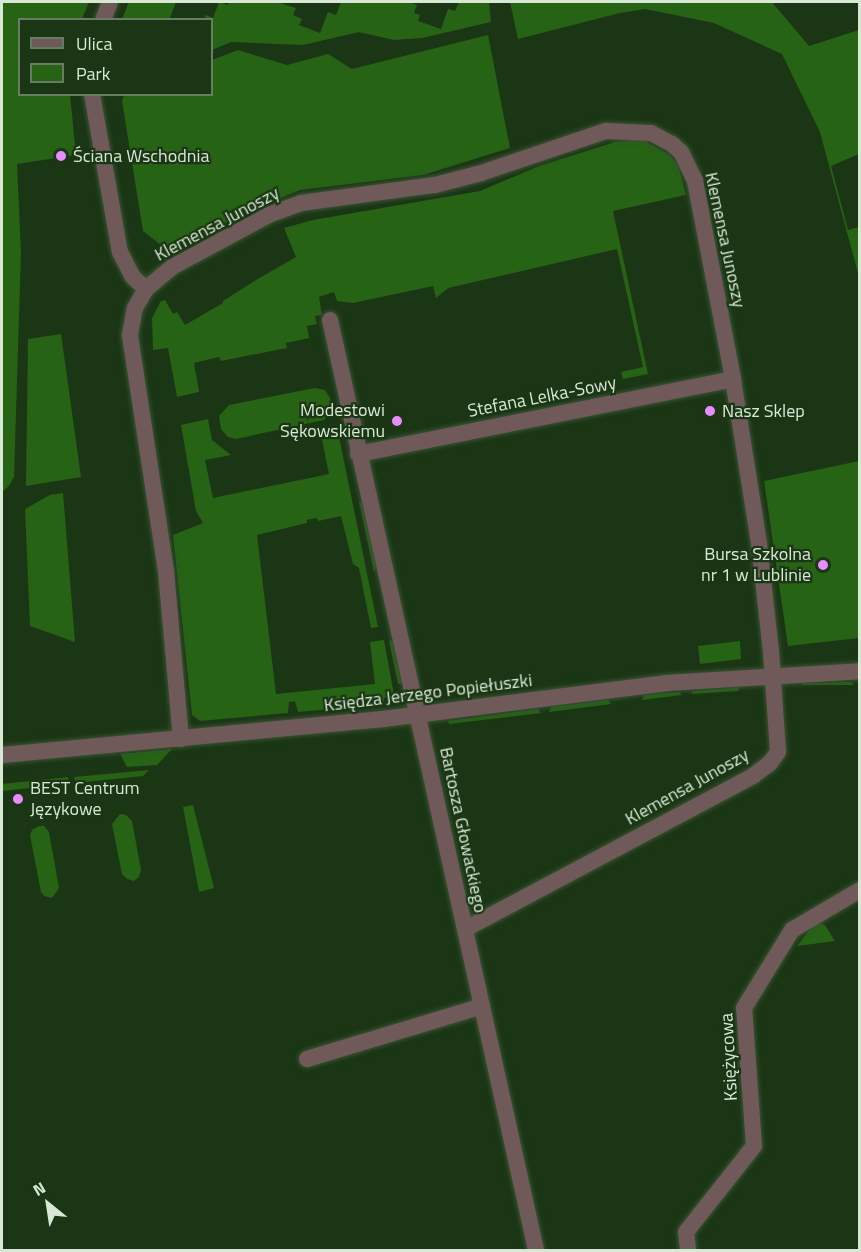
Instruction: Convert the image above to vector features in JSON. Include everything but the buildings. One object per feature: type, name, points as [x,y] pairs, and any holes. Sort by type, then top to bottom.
[{"type":"street","points":[[104,18],[110,2]]},
{"type":"street","points":[[92,96],[120,252],[133,277],[146,289]]},
{"type":"street","name":"Klemensa Junoszy","points":[[181,739],[166,571],[130,335],[135,308],[146,289],[172,267],[288,207],[318,200],[435,185],[481,173],[585,136],[606,131],[636,130],[651,133],[672,144],[681,152],[691,172],[733,379],[758,531],[773,674],[778,752],[770,763],[753,776],[465,929]]},
{"type":"street","name":"Bartosza Głowackiego","points":[[330,320],[536,1251]]},
{"type":"street","name":"Stefana Lelka-Sowy","points":[[358,454],[733,379]]},
{"type":"street","name":"Księdza Jerzego Popiełuszki","points":[[2,755],[416,714],[666,683],[773,674],[860,670]]},
{"type":"street","name":"Księżycowa","points":[[688,1251],[686,1232],[754,1146],[744,1008],[792,930],[860,890]]},
{"type":"street","points":[[308,1059],[482,1006]]},
{"type":"green space","points":[[3,2],[89,2],[82,18],[18,18],[18,96],[70,96],[76,155],[17,164],[21,252],[14,477],[2,492]]},
{"type":"green space","points":[[129,2],[176,2],[170,18],[122,18]]},
{"type":"green space","points":[[219,2],[228,5],[229,2],[277,2],[296,8],[293,15],[302,19],[299,25],[320,33],[328,12],[336,15],[341,2],[408,2],[417,5],[414,13],[420,15],[418,21],[441,29],[448,9],[455,11],[459,2],[489,2],[491,22],[422,38],[394,40],[359,32],[303,45],[231,42],[213,50],[213,18]]},
{"type":"green space","points":[[510,2],[772,2],[809,46],[859,30],[859,154],[831,166],[848,230],[859,227],[859,277],[820,132],[782,54],[714,23],[645,9],[620,13],[518,39]]},
{"type":"green space","points":[[488,35],[510,148],[423,175],[300,190],[254,209],[175,248],[166,249],[143,231],[122,101],[124,96],[213,96],[213,60],[238,50],[287,65],[328,54],[352,69]]},
{"type":"green space","points":[[645,141],[670,155],[678,165],[686,195],[613,211],[648,374],[623,379],[621,372],[643,367],[617,249],[448,288],[436,298],[433,286],[353,303],[337,301],[334,292],[319,297],[322,315],[315,316],[317,324],[307,326],[309,338],[286,343],[287,348],[221,361],[219,357],[194,363],[199,392],[177,397],[168,348],[153,350],[152,318],[161,301],[165,300],[173,314],[177,312],[185,325],[223,303],[256,280],[296,257],[284,228],[313,220],[480,191],[539,166],[615,142]]},
{"type":"green space","points":[[61,334],[81,477],[26,486],[28,339]]},
{"type":"green space","points":[[315,388],[325,390],[330,398],[332,410],[324,420],[236,439],[228,437],[221,429],[219,416],[229,405]]},
{"type":"green space","points":[[208,419],[212,440],[231,455],[205,460],[213,498],[329,474],[321,435],[338,432],[378,627],[371,628],[359,568],[353,564],[341,516],[318,521],[317,518],[311,519],[307,520],[307,523],[257,535],[276,694],[375,684],[370,642],[384,640],[394,695],[384,698],[384,704],[298,712],[295,701],[289,702],[288,713],[200,721],[192,715],[173,535],[203,523],[196,511],[181,425]]},
{"type":"green space","points":[[859,461],[859,638],[788,646],[764,481]]},
{"type":"green space","points":[[63,493],[75,642],[30,626],[25,509],[50,495]]},
{"type":"green space","points":[[359,501],[362,503],[376,567],[374,572]]},
{"type":"green space","points":[[392,640],[402,684],[398,684],[389,641]]},
{"type":"green space","points":[[740,641],[741,659],[700,664],[698,646]]},
{"type":"green space","points":[[851,682],[854,685],[803,685],[802,683]]},
{"type":"green space","points":[[740,687],[738,691],[691,694],[693,691]]},
{"type":"green space","points":[[679,692],[682,695],[642,700],[644,695]]},
{"type":"green space","points":[[608,700],[611,704],[549,712],[551,707]]},
{"type":"green space","points":[[538,709],[541,713],[449,724],[448,721]]},
{"type":"green space","points":[[172,749],[157,765],[127,767],[120,754]]},
{"type":"green space","points":[[149,770],[143,776],[76,783],[74,777]]},
{"type":"green space","points":[[68,777],[69,784],[2,791],[2,784]]},
{"type":"green space","points":[[193,805],[214,888],[199,892],[183,807]]},
{"type":"green space","points":[[120,814],[126,815],[132,821],[141,870],[139,877],[134,881],[122,874],[112,824]]},
{"type":"green space","points":[[44,826],[49,832],[59,888],[52,898],[44,896],[41,892],[30,835],[32,830]]},
{"type":"green space","points":[[814,924],[825,925],[835,941],[797,946]]},
{"type":"place","name":"Ściana Wschodnia","points":[[61,156]]},
{"type":"place","name":"Nasz Sklep","points":[[710,411]]},
{"type":"place","name":"Modestowi Sękowskiemu","points":[[397,421]]},
{"type":"place","name":"Bursa Szkolna nr 1 w Lublinie","points":[[823,565]]},
{"type":"place","name":"BEST Centrum Językowe","points":[[18,799]]}]
